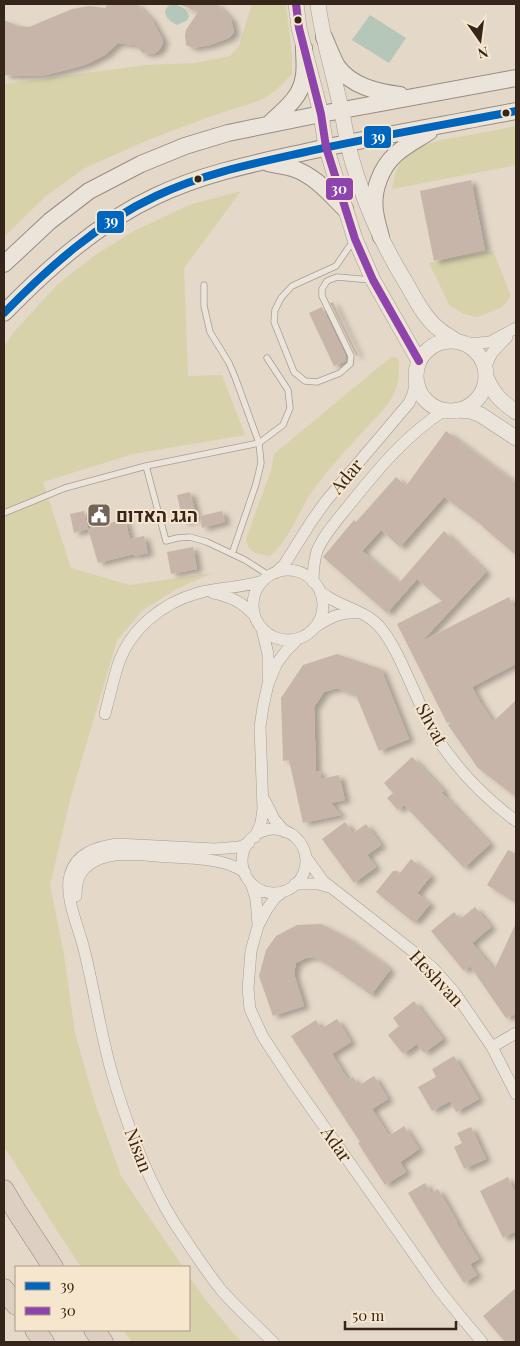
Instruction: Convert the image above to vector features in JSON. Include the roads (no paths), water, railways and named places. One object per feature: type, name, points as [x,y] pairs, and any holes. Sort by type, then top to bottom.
[{"type":"highway","points":[[4,1190],[52,1266]]},
{"type":"highway","points":[[4,1288],[15,1304]]},
{"type":"highway","points":[[36,1331],[44,1342]]},
{"type":"highway","points":[[95,1331],[103,1342]]},
{"type":"main road","points":[[324,37],[337,65],[354,82],[383,93],[412,97]]},
{"type":"main road","points":[[269,124],[292,101],[303,84],[305,74],[304,48]]},
{"type":"main road","points":[[4,264],[50,221],[89,191],[141,164],[185,146],[228,133],[269,124],[516,78]]},
{"type":"main road","points":[[4,313],[76,247],[109,222],[155,196],[197,179],[237,167],[326,147],[516,111]]},
{"type":"main road","points":[[381,238],[375,210],[375,193],[378,180],[385,167],[395,155],[412,142],[440,126]]},
{"type":"main road","points":[[261,162],[305,173],[315,180],[345,210]]},
{"type":"street","points":[[296,4],[326,147],[354,239],[373,280],[419,361]]},
{"type":"street","points":[[318,4],[348,143],[366,203],[381,238],[400,274],[428,318],[440,330],[479,354],[491,390],[516,412]]},
{"type":"street","points":[[516,328],[490,342],[462,343],[447,340],[438,343],[424,353],[416,370],[418,388],[425,400],[438,408],[471,411],[481,415],[516,438]]},
{"type":"street","points":[[451,410],[466,407],[480,395],[492,353],[516,328]]},
{"type":"street","name":"Adar","points":[[269,576],[284,565],[326,501],[409,403],[416,380]]},
{"type":"street","name":"Adar","points":[[313,582],[314,564],[318,549],[343,513],[393,454],[425,424],[451,410]]},
{"type":"street","points":[[104,714],[118,664],[136,632],[151,618],[181,599],[206,592],[252,584],[283,571],[299,573],[307,576],[320,592],[322,607],[318,622],[314,628]]},
{"type":"street","points":[[253,614],[252,605],[257,588],[269,576]]},
{"type":"street","points":[[206,592],[225,596],[244,605],[253,614],[262,629],[275,638],[291,640],[298,638],[307,634],[329,618],[338,615],[356,613],[365,615]]},
{"type":"street","name":"Shvat","points":[[320,592],[332,600],[365,615],[379,626],[391,644],[434,733],[470,780],[492,803],[516,821]]},
{"type":"street","points":[[252,840],[263,832],[270,830],[278,830],[292,835],[301,844],[306,856],[305,870],[302,876],[295,884],[284,891],[277,893],[263,891],[251,883],[245,872],[243,861],[244,853],[261,823],[264,810],[260,727],[268,684],[268,654],[262,629]]},
{"type":"street","points":[[268,684],[277,663],[298,638]]},
{"type":"street","points":[[264,797],[269,811],[285,832]]},
{"type":"street","name":"Nisan","points":[[252,840],[239,847],[215,849],[117,844],[90,850],[73,868],[70,878],[70,900],[86,958],[111,1070],[150,1180],[166,1209],[204,1267],[223,1292],[273,1342]]},
{"type":"street","name":"Nisan","points":[[77,922],[76,887],[78,876],[84,868],[106,856],[124,855],[205,859],[226,863],[245,872]]},
{"type":"street","name":"Heshvan","points":[[306,856],[323,881],[433,968],[455,993],[492,1047],[516,1094]]},
{"type":"street","name":"Adar","points":[[251,883],[256,899],[258,926]]},
{"type":"street","points":[[295,884],[318,884],[331,887]]},
{"type":"street","name":"Adar","points":[[284,891],[275,898],[258,926],[251,951],[248,989],[250,1009],[263,1037],[292,1081],[435,1283],[482,1342]]},
{"type":"street","points":[[492,1047],[516,1033]]},
{"type":"lane","points":[[354,239],[336,266],[292,286],[275,310],[274,322],[294,372],[305,381],[317,382],[328,379],[340,373],[350,364],[351,356],[322,296],[322,289],[327,281],[337,278],[373,280]]},
{"type":"lane","points":[[204,285],[204,306],[210,332],[229,363],[259,443],[261,463],[256,484],[232,554]]},
{"type":"lane","points":[[4,513],[65,488],[146,466],[259,443],[283,425],[290,408],[288,390],[267,358]]},
{"type":"lane","points":[[146,466],[166,541],[190,537],[207,542],[256,566],[269,576]]},
{"type":"place","name":"הגג האדום","points":[[99,515]]}]
